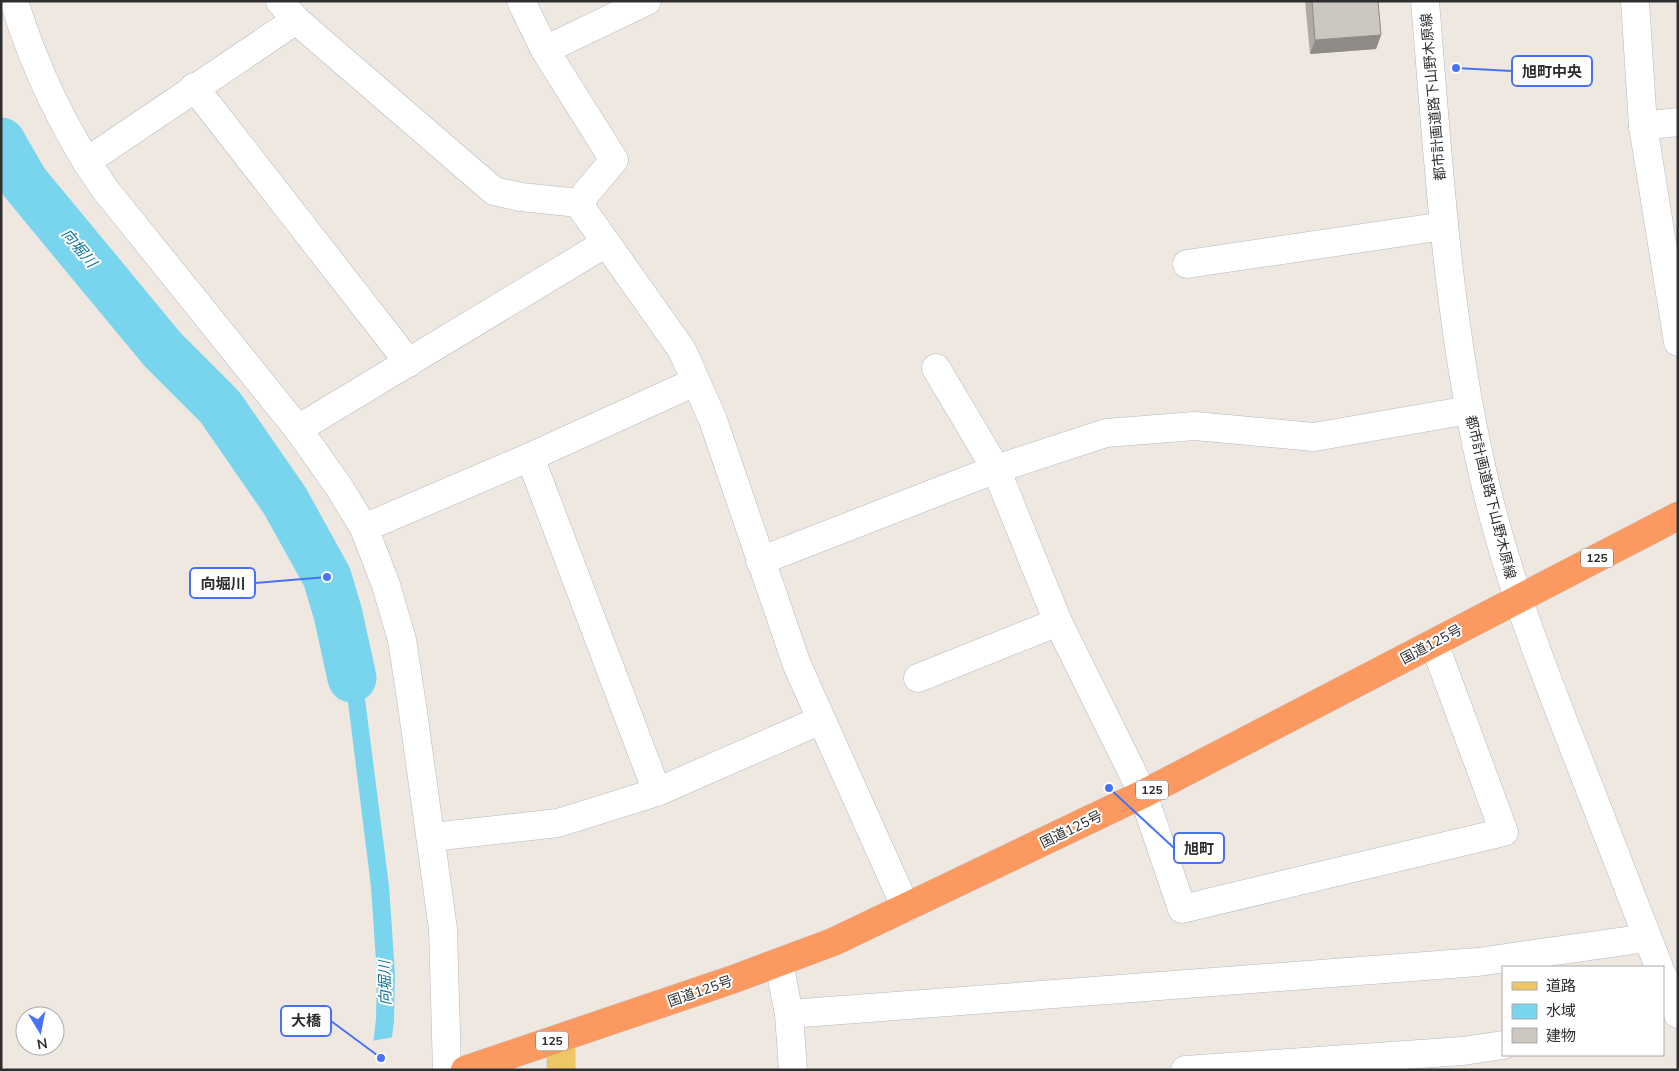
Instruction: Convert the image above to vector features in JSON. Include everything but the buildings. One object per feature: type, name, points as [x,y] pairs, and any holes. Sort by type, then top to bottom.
[{"type":"highway","name":"国道125号","points":[[464,1070],[779,963],[833,942],[1143,794],[1678,516]]},
{"type":"main road","points":[[561,1038],[561,1070]]},
{"type":"street","points":[[14,1],[25,37],[53,103],[86,162],[104,188],[298,429],[339,487],[364,528],[386,585],[402,640],[432,837],[443,929],[447,1070]]},
{"type":"street","points":[[521,1],[545,50],[614,160],[578,204]]},
{"type":"street","points":[[545,50],[647,1]]},
{"type":"street","name":"都市計画道路下山野木原線","points":[[1425,1],[1444,226],[1453,307],[1469,410],[1482,472],[1517,600],[1659,966]]},
{"type":"street","points":[[1635,1],[1643,126],[1678,342]]},
{"type":"street","points":[[86,162],[194,87],[288,11],[494,191],[522,198],[578,204],[682,350],[713,420],[797,665],[906,908]]},
{"type":"street","points":[[194,87],[409,363]]},
{"type":"street","points":[[1643,126],[1678,122]]},
{"type":"street","points":[[1187,264],[1444,226]]},
{"type":"street","points":[[298,429],[606,243]]},
{"type":"street","points":[[936,368],[996,469],[1058,622],[1143,794],[1182,909],[1504,832],[1434,643]]},
{"type":"street","points":[[364,528],[530,457],[696,382]]},
{"type":"street","points":[[760,561],[996,469],[1106,433],[1195,426],[1314,437],[1469,410]]},
{"type":"street","points":[[530,457],[657,792]]},
{"type":"street","points":[[918,678],[1058,622]]},
{"type":"street","points":[[432,837],[558,822],[657,792],[821,720]]},
{"type":"street","points":[[789,1014],[1478,962],[1647,938]]},
{"type":"street","points":[[779,963],[789,1014],[794,1070]]},
{"type":"street","points":[[1664,979],[1678,1014]]},
{"type":"street","points":[[1664,1022],[1678,1019]]},
{"type":"street","points":[[1185,1070],[1463,1051],[1502,1046]]},
{"type":"water","points":[[347,611],[364,691],[389,886],[395,974],[394,1021],[388,1070],[370,1070],[376,1019],[377,975],[371,887],[347,694],[329,616]]},
{"type":"pier","points":[[395,1037],[391,1070],[368,1070],[371,1041]]},
{"type":"waterway","name":"向堀川","points":[[1,142],[24,182],[163,350],[220,407],[285,501],[327,577],[338,614],[352,678]]},
{"type":"place","name":"旭町中央","points":[[1456,68]]},
{"type":"place","name":"向堀川","points":[[327,577]]},
{"type":"place","name":"旭町","points":[[1109,788]]},
{"type":"place","name":"大橋","points":[[381,1058]]}]
